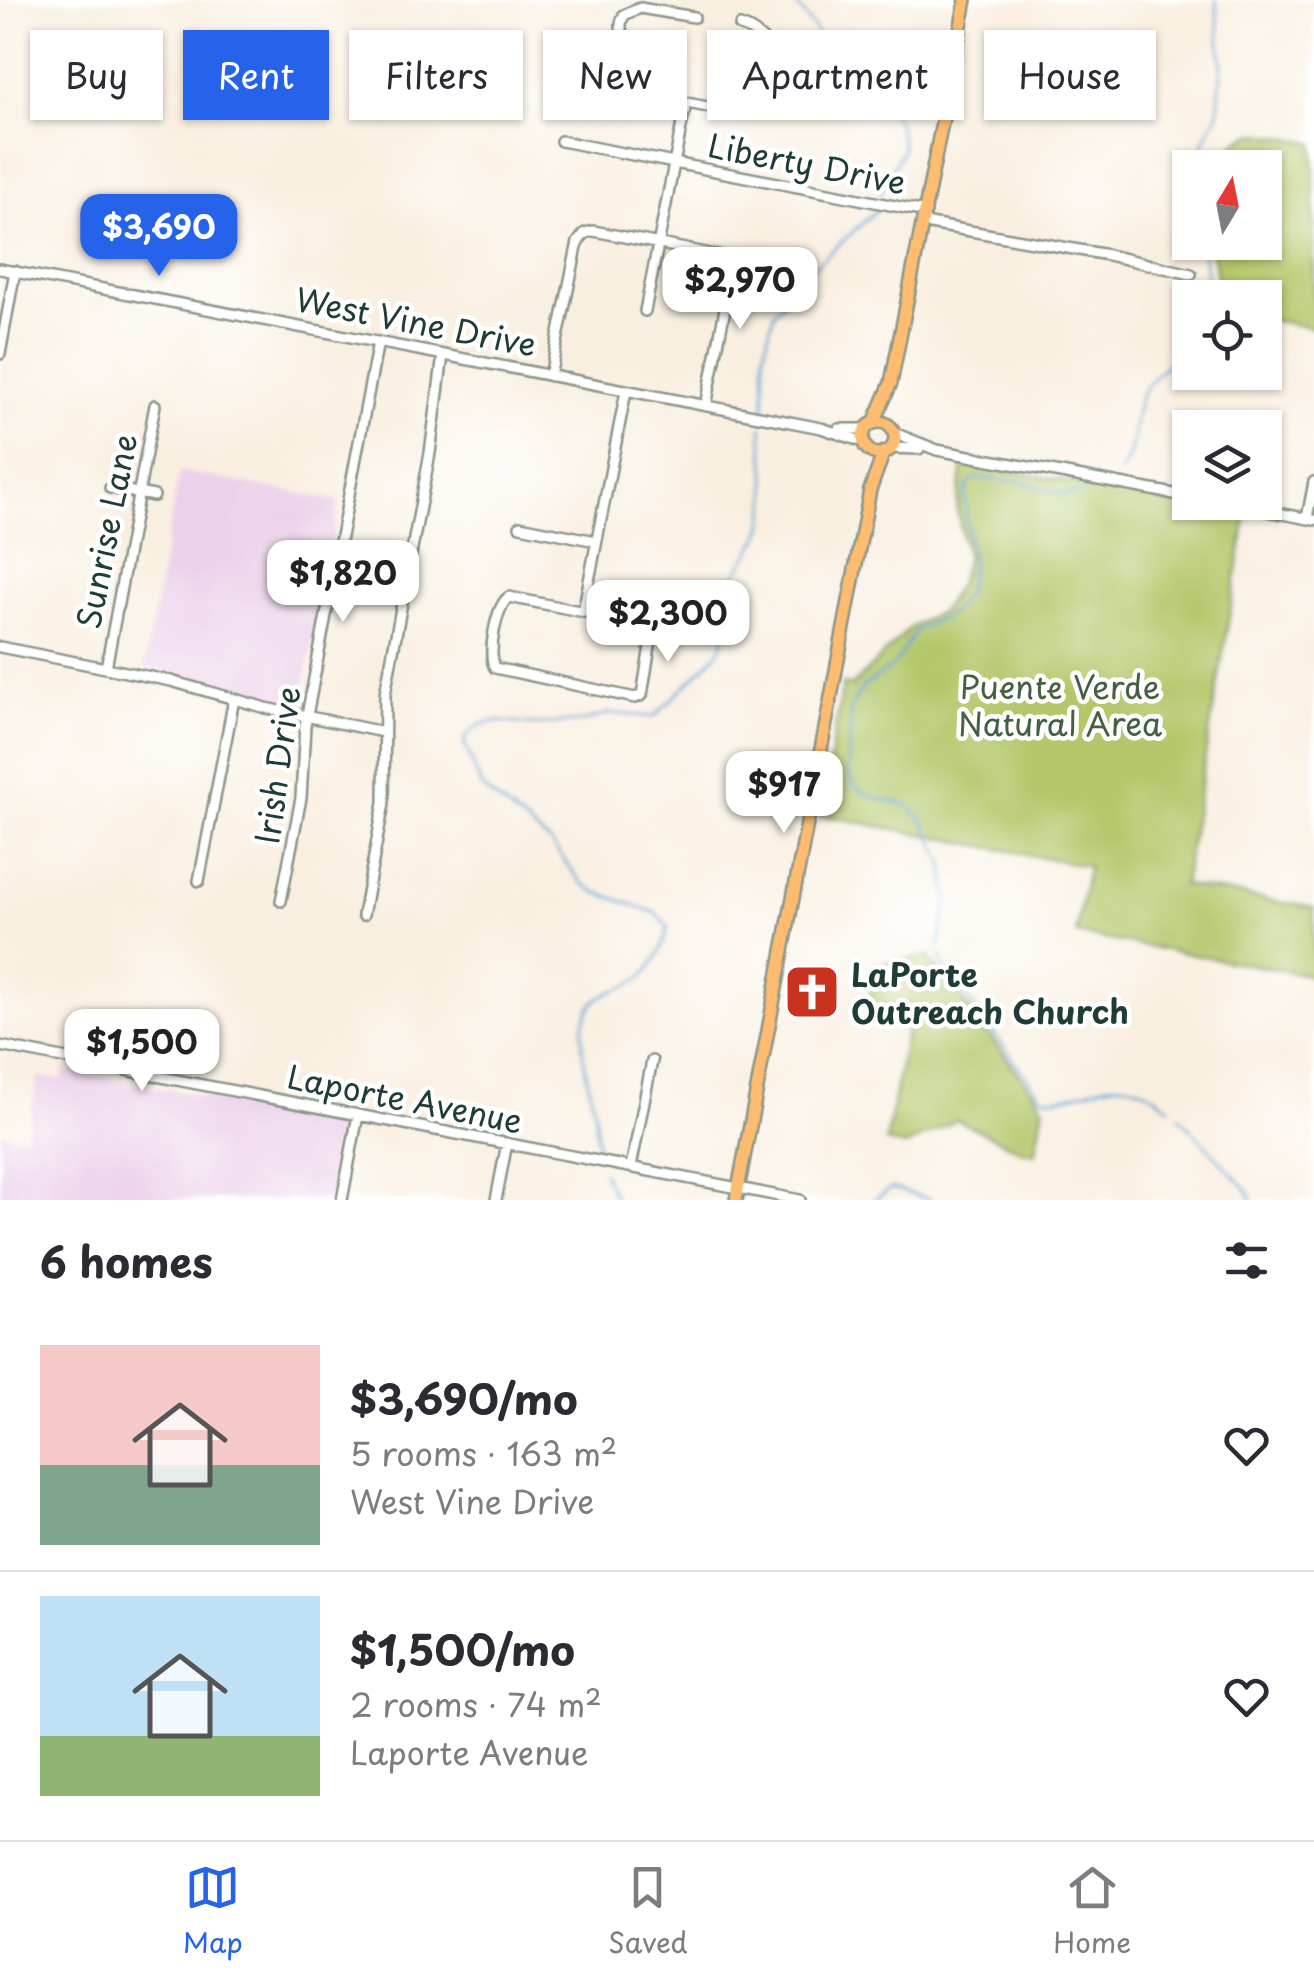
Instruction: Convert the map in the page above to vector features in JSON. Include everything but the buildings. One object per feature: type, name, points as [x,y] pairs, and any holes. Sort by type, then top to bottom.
[{"type":"main road","points":[[736,1194],[870,490],[869,436],[891,383],[966,0]]},
{"type":"main road","points":[[870,490],[888,450],[891,383]]},
{"type":"main road","name":"West Vine Drive","points":[[869,436],[891,429]]},
{"type":"main road","name":"West Vine Drive","points":[[869,436],[888,450]]},
{"type":"street","points":[[621,30],[627,9],[694,17]]},
{"type":"street","points":[[687,103],[718,109],[729,105],[772,65],[773,56],[756,32],[740,26]]},
{"type":"street","points":[[645,311],[683,120]]},
{"type":"street","name":"Liberty Drive","points":[[561,141],[1192,274]]},
{"type":"street","points":[[550,376],[578,242],[584,234],[594,231],[721,256],[730,264],[732,272],[706,406]]},
{"type":"street","name":"West Vine Drive","points":[[0,268],[869,436]]},
{"type":"street","points":[[0,354],[16,272]]},
{"type":"street","name":"Irish Drive","points":[[280,901],[301,798],[307,717],[378,342]]},
{"type":"street","points":[[363,915],[384,803],[385,694],[430,453],[442,354]]},
{"type":"street","points":[[583,612],[626,390]]},
{"type":"street","name":"Sunrise Lane","points":[[106,668],[155,404]]},
{"type":"street","name":"West Vine Drive","points":[[891,429],[937,450]]},
{"type":"street","name":"West Vine Drive","points":[[888,450],[937,450],[1172,494]]},
{"type":"street","points":[[1282,514],[1311,519],[1314,482]]},
{"type":"street","points":[[110,488],[154,496]]},
{"type":"street","points":[[520,526],[596,541]]},
{"type":"street","points":[[504,599],[583,612],[653,628],[642,695],[636,698],[500,671],[493,666],[490,654],[504,599]]},
{"type":"street","points":[[0,648],[192,686],[307,717],[383,732]]},
{"type":"street","points":[[199,881],[234,699]]},
{"type":"street","name":"Laporte Avenue","points":[[0,1046],[632,1168],[736,1194],[800,1200]]},
{"type":"street","points":[[632,1168],[652,1062]]},
{"type":"street","points":[[342,1200],[358,1115]]},
{"type":"street","points":[[496,1200],[507,1143]]},
{"type":"shaded area","points":[[179,471],[339,501],[332,542],[328,542],[318,595],[321,602],[300,705],[266,700],[201,679],[144,667]]},
{"type":"shaded area","points":[[64,1070],[342,1122],[345,1126],[331,1200],[0,1200],[0,1132],[26,1137],[38,1076],[61,1080]]},
{"type":"green space","points":[[1258,133],[1314,142],[1314,328],[1282,322],[1282,280],[1218,280],[1213,260],[1282,260],[1282,150],[1229,150],[1244,137]]},
{"type":"green space","name":"Puente Verde Natural Area","points":[[963,463],[1172,500],[1172,520],[1246,520],[1183,885],[1314,908],[1314,976],[1076,934],[1088,866],[820,815],[843,684],[852,686],[911,627],[941,611],[958,585],[967,558],[957,511]]},
{"type":"green space","points":[[928,956],[1044,1106],[1036,1153],[1023,1151],[957,1120],[906,1146],[886,1142],[910,1010],[869,1002],[876,964]]},
{"type":"waterway","points":[[793,0],[820,37],[889,106],[898,123],[903,149],[879,194]]},
{"type":"waterway","points":[[1202,150],[1218,113],[1222,63],[1216,0]]},
{"type":"waterway","points":[[765,408],[764,352],[774,313],[805,275],[877,210]]},
{"type":"waterway","points":[[1204,260],[1208,280]]},
{"type":"waterway","points":[[1119,474],[1131,449],[1141,396],[1172,361]]},
{"type":"waterway","points":[[598,1150],[583,1051],[585,1020],[600,997],[630,985],[649,969],[668,927],[656,913],[596,892],[581,882],[550,842],[482,788],[464,742],[480,725],[495,721],[536,725],[581,722],[611,713],[654,717],[715,656],[723,642],[728,589],[764,523],[767,495],[762,427]]},
{"type":"waterway","points":[[939,946],[948,901],[944,863],[926,825],[909,805],[876,798],[856,788],[848,775],[851,706],[862,688],[895,664],[916,630],[950,614],[966,594],[972,564],[965,510],[966,490],[971,482],[977,478],[1018,481],[1065,495],[1099,488]]},
{"type":"waterway","points":[[940,953],[945,969],[1041,1096],[1065,1096],[1123,1084],[1144,1090],[1170,1107]]},
{"type":"waterway","points":[[1179,1116],[1252,1200]]},
{"type":"waterway","points":[[603,1173],[616,1200]]},
{"type":"waterway","points":[[874,1200],[892,1188],[931,1200]]},
{"type":"place","name":"LaPorte Outreach Church","points":[[812,992]]}]
